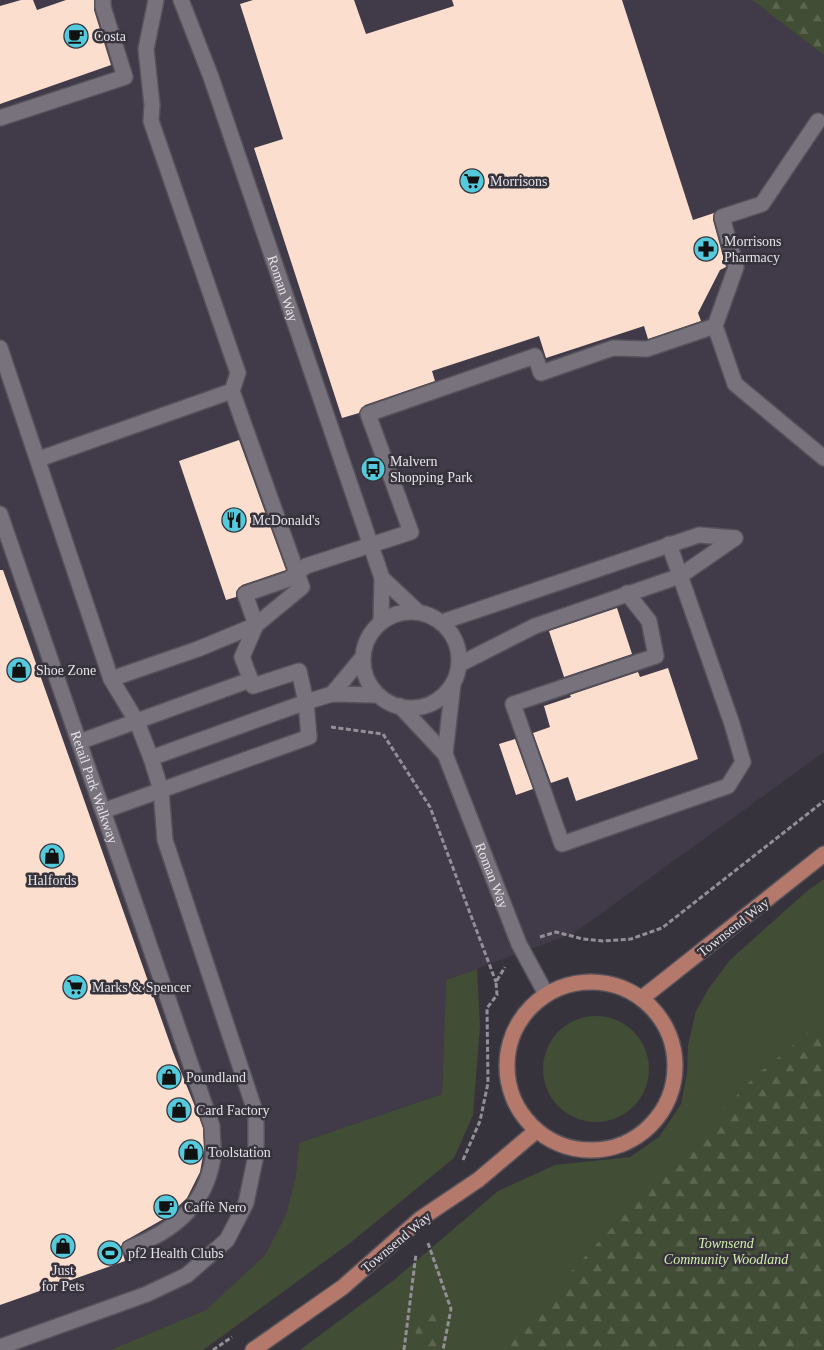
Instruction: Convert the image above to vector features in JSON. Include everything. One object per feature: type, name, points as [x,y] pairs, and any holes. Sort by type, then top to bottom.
[{"type":"main road","name":"Townsend Way","points":[[642,998],[824,854]]},
{"type":"main road","points":[[599,981],[642,998],[669,1034],[676,1062],[675,1077],[662,1112],[647,1129],[619,1146],[590,1151],[567,1147],[536,1131],[518,1110],[510,1093],[506,1064],[516,1025],[546,994],[564,985],[599,981]]},
{"type":"main road","name":"Townsend Way","points":[[253,1350],[344,1287],[420,1219],[478,1180],[536,1131]]},
{"type":"street","points":[[0,118],[126,77],[103,7],[103,0]]},
{"type":"street","points":[[112,679],[198,649],[256,625],[302,587],[232,391],[238,373],[152,121],[146,49],[156,0]]},
{"type":"street","name":"Roman Way","points":[[181,0],[211,78],[382,578],[381,621]]},
{"type":"street","points":[[818,121],[762,204],[722,217],[736,267],[715,326],[735,384],[824,458]]},
{"type":"street","points":[[104,811],[310,737],[306,702],[299,671],[253,686],[250,680],[242,657],[256,625],[245,594],[290,579],[306,566],[411,532],[368,414],[535,356],[541,373],[613,348],[647,349],[715,326]]},
{"type":"street","points":[[0,348],[112,679],[137,722],[151,758],[161,790],[165,840],[256,1114],[256,1155],[246,1203],[227,1240],[187,1275],[147,1294],[0,1346]]},
{"type":"street","points":[[39,459],[232,391]]},
{"type":"street","name":"Retail Park Walkway","points":[[0,514],[212,1126],[213,1157],[202,1194],[182,1219],[156,1237],[130,1248]]},
{"type":"street","points":[[442,622],[699,535],[734,538],[680,576],[534,626],[460,664]]},
{"type":"street","points":[[627,593],[649,621],[656,656],[513,704],[562,844],[728,786],[742,762],[732,724],[669,544]]},
{"type":"street","name":"Roman Way","points":[[377,695],[390,704],[408,708],[428,705],[442,698],[453,684],[458,676],[460,664],[456,640],[442,622],[416,610],[382,578]]},
{"type":"street","points":[[377,695],[364,674],[362,658],[367,638],[381,621],[394,613],[416,610]]},
{"type":"street","points":[[332,694],[362,658]]},
{"type":"street","points":[[79,742],[250,680]]},
{"type":"street","name":"Roman Way","points":[[445,754],[453,684]]},
{"type":"street","points":[[151,758],[332,694],[377,695]]},
{"type":"street","name":"Roman Way","points":[[400,706],[445,754],[519,944],[546,994]]},
{"type":"path","points":[[308,724],[383,734],[430,807],[496,982],[498,995],[487,1008],[488,1083],[480,1122],[462,1162]]},
{"type":"path","points":[[496,982],[519,944],[556,932],[583,939],[603,941],[631,939],[662,928],[824,801]]},
{"type":"path","points":[[404,1350],[420,1219]]},
{"type":"path","points":[[420,1219],[451,1309],[443,1350]]},
{"type":"path","points":[[214,1350],[238,1333]]},
{"type":"shaded area","points":[[0,0],[752,0],[824,55],[824,752],[574,933],[446,980],[442,1094],[299,1143],[296,1175],[286,1216],[265,1255],[206,1310],[110,1350],[0,1350]]},
{"type":"green space","points":[[752,0],[824,0],[824,55]]},
{"type":"green space","points":[[824,879],[824,1350],[300,1350],[394,1280],[498,1191],[555,1165],[630,1157],[659,1137],[681,1104],[687,1073],[688,1045],[696,1011],[709,988],[730,960],[806,892]]},
{"type":"green space","points":[[477,969],[480,1026],[473,1115],[454,1158],[350,1243],[203,1350],[110,1350],[206,1310],[265,1255],[286,1215],[296,1175],[299,1143],[442,1094],[446,980]]},
{"type":"green space","points":[[596,1016],[616,1020],[633,1032],[645,1049],[649,1069],[645,1089],[633,1106],[616,1118],[596,1122],[576,1118],[559,1106],[547,1089],[543,1069],[547,1049],[559,1032],[576,1020]]},
{"type":"green space","name":"Townsend Community Woodland","points":[[824,1019],[824,1350],[497,1350],[753,1078]]},
{"type":"green space","points":[[419,1309],[437,1313],[438,1350],[413,1350]]},
{"type":"building","points":[[21,0],[33,0],[37,10],[66,0],[94,0],[94,10],[111,65],[0,104],[0,6]]},
{"type":"building","name":"Morrisons","points":[[253,0],[354,0],[366,34],[454,6],[452,0],[622,0],[693,220],[714,213],[713,220],[726,267],[720,270],[698,313],[701,321],[648,339],[644,326],[546,358],[539,336],[432,371],[435,381],[365,405],[359,413],[342,418],[254,148],[283,139],[240,4]]},
{"type":"building","name":"McDonald's","points":[[239,440],[286,570],[242,585],[236,592],[236,597],[226,600],[179,461]]},
{"type":"building","points":[[0,570],[3,570],[173,1052],[203,1128],[204,1150],[200,1172],[187,1198],[167,1217],[123,1242],[121,1247],[125,1261],[0,1305]]},
{"type":"building","points":[[617,608],[632,654],[564,677],[549,631]]},
{"type":"building","points":[[668,668],[698,759],[576,801],[568,777],[551,783],[533,733],[550,727],[544,706],[571,697],[570,695],[638,672],[640,677]]},
{"type":"building","points":[[515,739],[533,789],[516,795],[499,744]]},
{"type":"place","name":"Costa","points":[[76,36]]},
{"type":"place","name":"Morrisons","points":[[472,181]]},
{"type":"place","name":"Morrisons Pharmacy","points":[[706,249]]},
{"type":"place","name":"Malvern Shopping Park","points":[[373,469]]},
{"type":"place","name":"McDonald's","points":[[234,520]]},
{"type":"place","name":"Shoe Zone","points":[[19,670]]},
{"type":"place","name":"Halfords","points":[[52,856]]},
{"type":"place","name":"Marks & Spencer","points":[[75,987]]},
{"type":"place","name":"Poundland","points":[[169,1077]]},
{"type":"place","name":"Card Factory","points":[[179,1110]]},
{"type":"place","name":"Toolstation","points":[[191,1152]]},
{"type":"place","name":"Caffè Nero","points":[[166,1207]]},
{"type":"place","name":"Just for Pets","points":[[63,1246]]},
{"type":"place","name":"pf2 Health Clubs","points":[[110,1253]]}]
